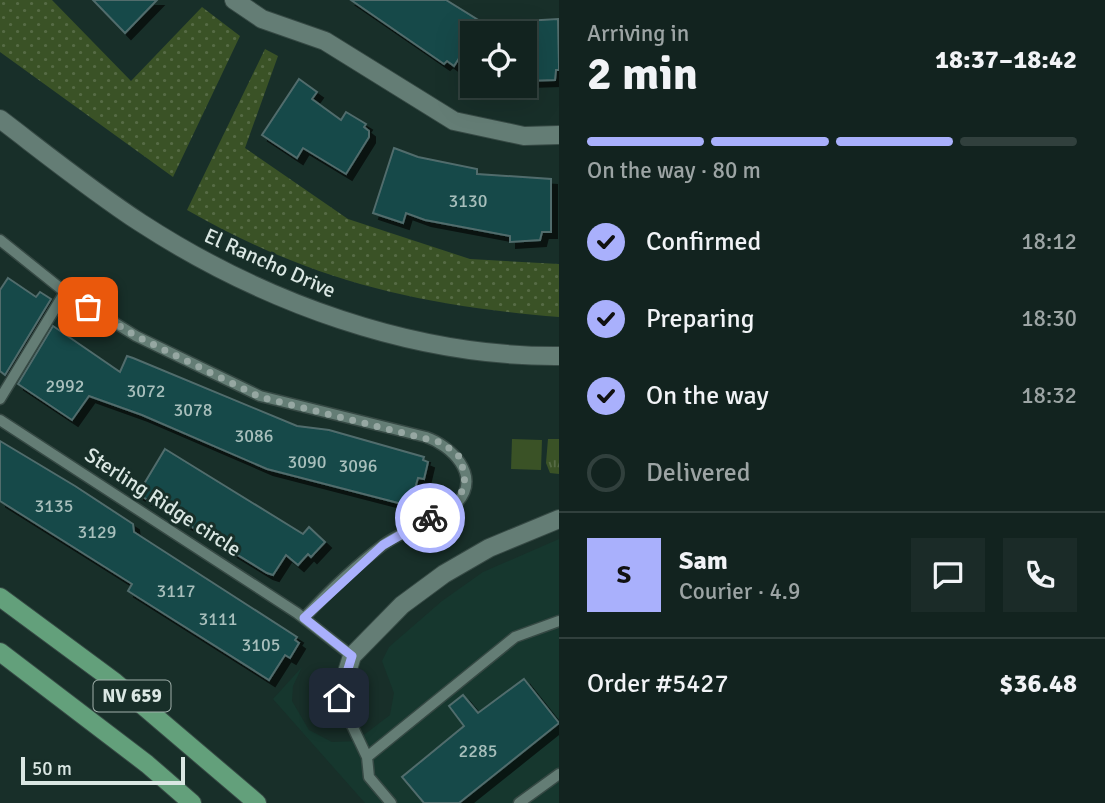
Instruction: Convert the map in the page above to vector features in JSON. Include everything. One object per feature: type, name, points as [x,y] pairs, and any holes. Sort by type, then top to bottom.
[{"type":"main road","name":"NV 659","points":[[0,597],[125,691],[257,803]]},
{"type":"main road","name":"NV 659","points":[[0,652],[147,764],[192,803]]},
{"type":"street","points":[[234,0],[262,19],[325,41],[454,121],[524,136],[559,135]]},
{"type":"street","name":"El Rancho Drive","points":[[0,119],[139,222],[247,282],[307,307],[369,327],[491,351],[559,356]]},
{"type":"street","points":[[339,698],[352,656],[402,605],[444,574],[489,548],[559,519]]},
{"type":"lane","points":[[0,240],[65,292],[136,336],[260,397],[426,437],[443,443],[461,458],[465,483],[458,501],[383,545],[304,618]]},
{"type":"lane","points":[[0,399],[65,292]]},
{"type":"lane","name":"Sterling Ridge circle","points":[[0,420],[304,618],[352,656]]},
{"type":"lane","points":[[367,757],[515,637],[559,621]]},
{"type":"lane","points":[[339,698],[367,757],[369,777],[391,803]]},
{"type":"lane","points":[[519,803],[559,774]]},
{"type":"shaded area","points":[[559,539],[559,803],[365,803],[273,699],[302,667],[293,686],[292,701],[309,730],[332,742],[356,741],[390,715],[394,693],[382,661],[389,647],[442,601],[483,572]]},
{"type":"green space","points":[[0,0],[52,0],[131,81],[202,7],[240,36],[173,177],[0,52]]},
{"type":"green space","points":[[265,49],[278,56],[245,148],[348,219],[470,259],[559,264],[559,317],[458,305],[366,286],[278,255],[187,210]]},
{"type":"green space","points":[[512,439],[542,440],[541,470],[511,469]]},
{"type":"green space","points":[[548,439],[559,439],[559,474],[550,473],[546,463]]},
{"type":"building","points":[[93,0],[157,0],[125,33]]},
{"type":"building","points":[[351,0],[446,0],[480,21],[460,21],[460,57],[454,66],[447,61],[444,64]]},
{"type":"building","points":[[558,19],[559,70],[556,70],[555,80],[537,81],[537,21],[525,21]]},
{"type":"building","points":[[299,79],[317,92],[312,99],[341,120],[346,112],[366,124],[364,127],[369,131],[369,137],[346,174],[303,148],[297,158],[262,135]]},
{"type":"building","points":[[394,148],[418,157],[477,169],[477,174],[551,179],[551,232],[542,232],[540,240],[510,242],[510,236],[425,220],[406,213],[403,223],[373,213]]},
{"type":"building","points":[[8,278],[36,297],[40,292],[51,299],[5,375],[0,371],[0,290]]},
{"type":"building","points":[[53,326],[120,372],[127,356],[297,426],[329,430],[424,457],[423,460],[428,462],[424,479],[418,478],[410,506],[267,469],[142,415],[89,396],[72,420],[18,384]]},
{"type":"building","points":[[0,441],[133,524],[134,532],[297,637],[295,640],[299,643],[290,658],[285,655],[269,680],[128,591],[132,584],[0,501]]},
{"type":"building","points":[[165,449],[303,534],[309,527],[325,542],[311,557],[308,554],[298,565],[286,555],[273,575],[267,573],[138,494]]},
{"type":"building","points":[[524,679],[559,723],[459,803],[424,803],[402,777],[464,726],[449,706],[463,695],[478,713]]},
{"type":"way so far","points":[[88,307],[136,336],[260,397],[443,443],[461,458],[465,483],[458,501],[430,518]]},
{"type":"route","points":[[339,698],[352,656],[304,618],[321,599],[383,545],[430,518]]}]
